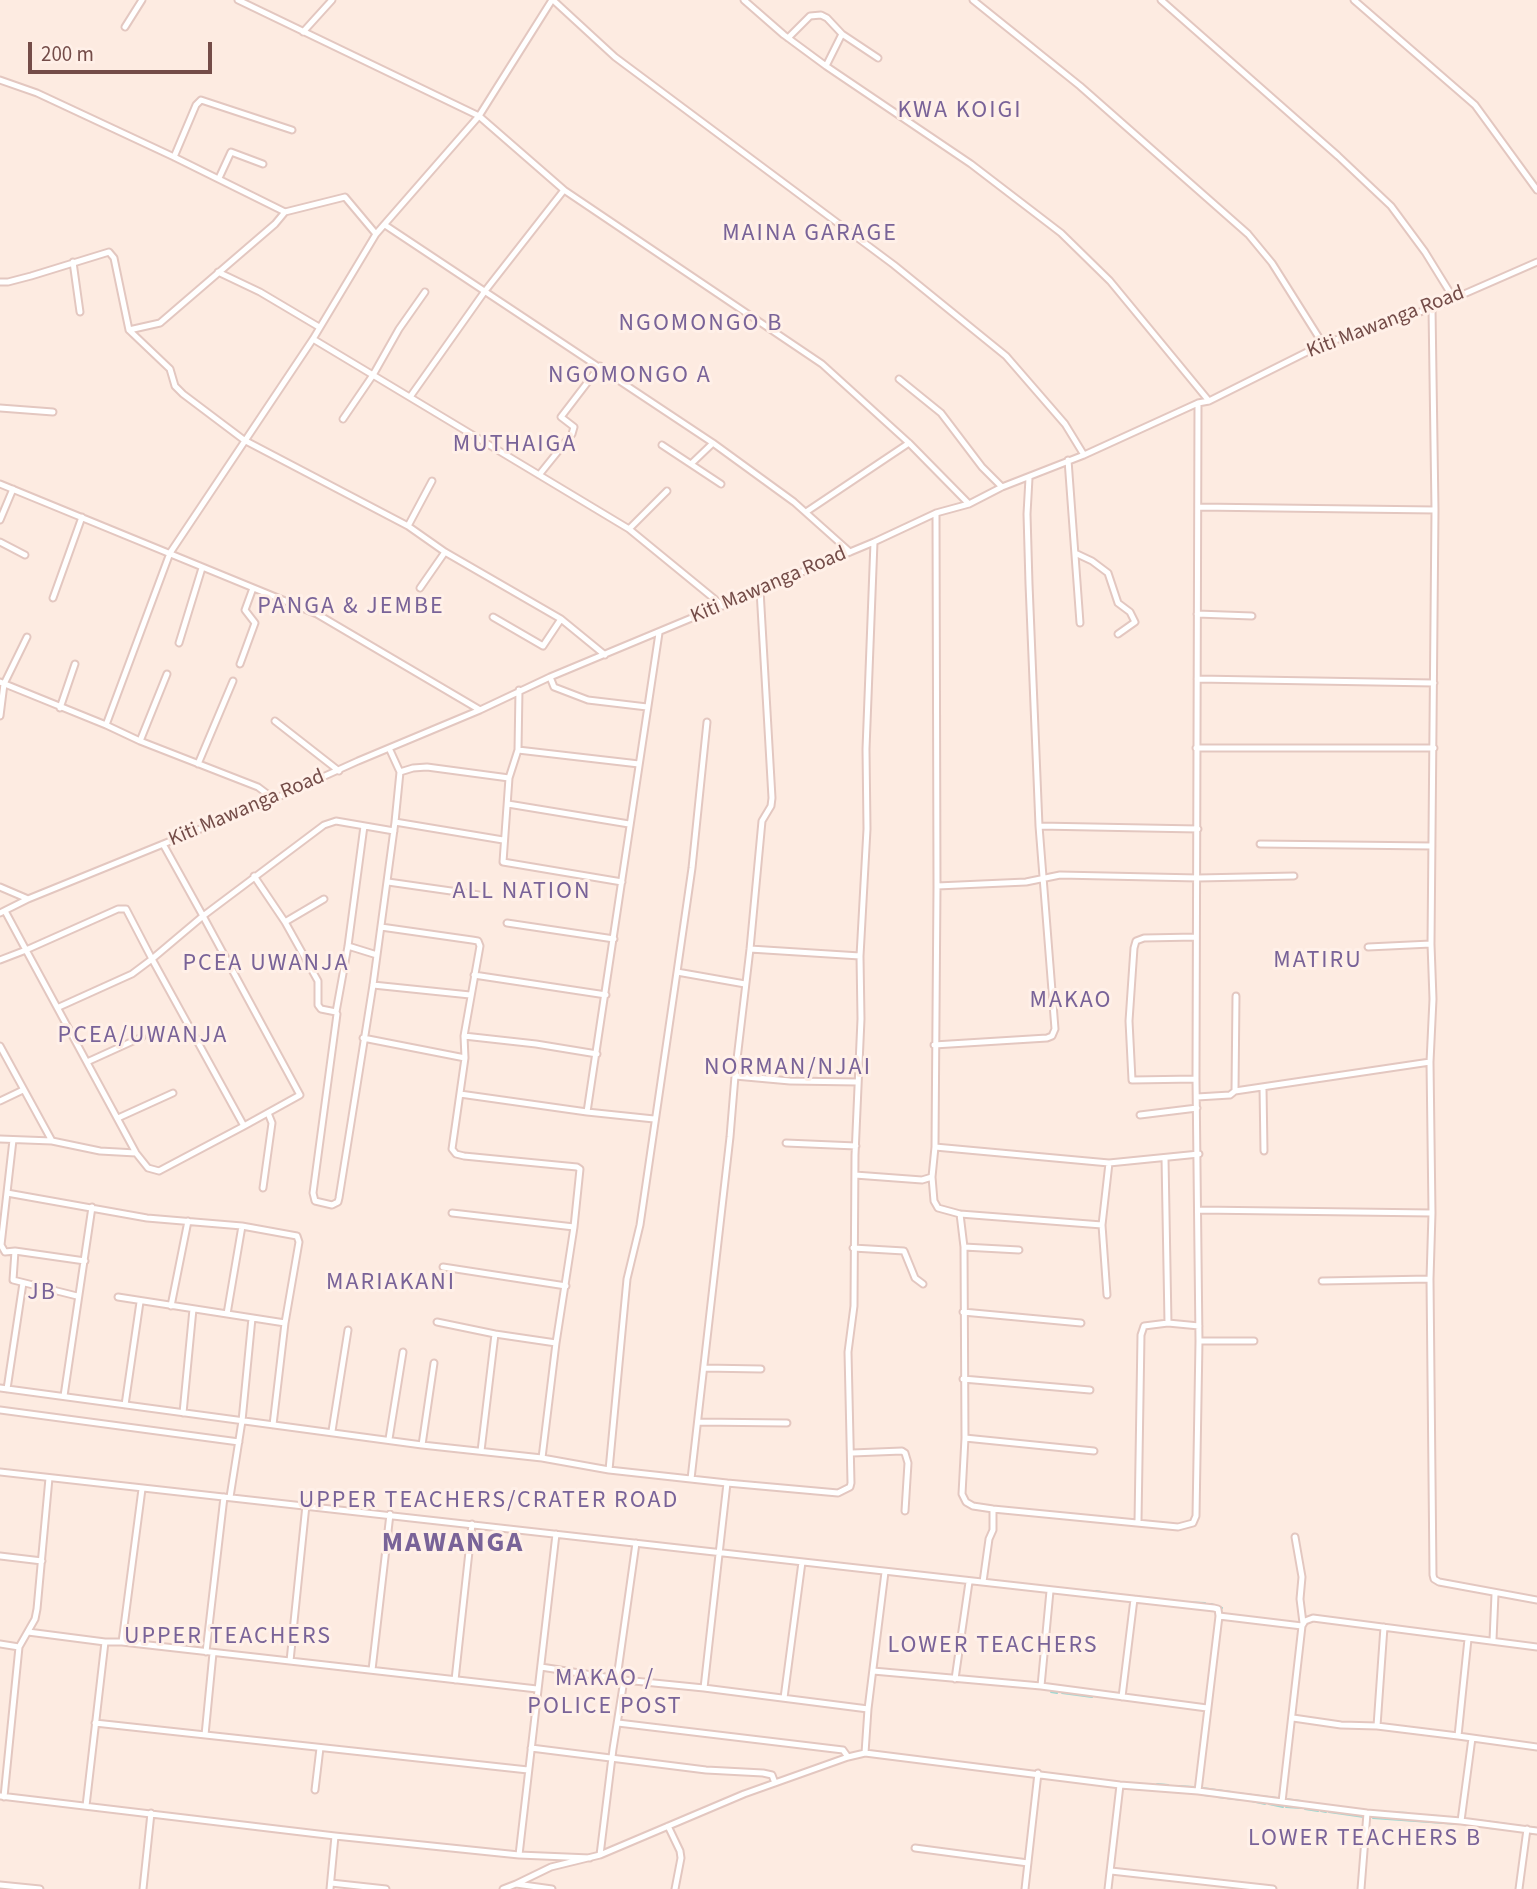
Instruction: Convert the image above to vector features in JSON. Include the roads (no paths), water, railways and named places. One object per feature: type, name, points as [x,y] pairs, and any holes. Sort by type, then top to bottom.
[{"type":"street","points":[[125,27],[142,0]]},
{"type":"street","points":[[239,0],[479,116],[564,190],[822,364],[909,443],[969,503]]},
{"type":"street","points":[[303,32],[332,0]]},
{"type":"street","points":[[106,725],[170,553],[313,339],[376,234],[479,116],[553,0],[615,57],[894,265],[1006,356],[1065,424],[1084,455]]},
{"type":"street","points":[[744,0],[825,66],[971,164],[1061,233],[1110,281],[1209,401]]},
{"type":"street","points":[[973,0],[1080,86],[1248,234],[1272,263],[1323,344]]},
{"type":"street","points":[[1161,0],[1391,206],[1426,252],[1454,299]]},
{"type":"street","points":[[1356,1],[1475,106],[1537,190]]},
{"type":"street","points":[[788,38],[814,15],[827,18],[842,34],[878,58]]},
{"type":"street","points":[[825,66],[842,34]]},
{"type":"street","points":[[0,80],[37,93],[219,178],[285,212]]},
{"type":"street","points":[[174,157],[196,105],[201,100],[292,130]]},
{"type":"street","points":[[219,178],[231,152],[263,164]]},
{"type":"street","points":[[410,397],[485,291],[564,190]]},
{"type":"street","points":[[129,330],[160,323],[275,224],[285,212],[345,197],[376,234]]},
{"type":"street","points":[[385,225],[713,443],[771,484],[850,552]]},
{"type":"street","points":[[0,282],[19,279],[104,252],[113,255],[129,330],[170,369],[178,391],[244,440],[408,526],[445,552],[561,619],[605,655]]},
{"type":"street","points":[[73,262],[80,312]]},
{"type":"street","name":"Kiti Mawanga Road","points":[[3,912],[28,899],[274,799],[480,710],[519,690],[874,542],[936,513],[969,503],[1084,455],[1198,403],[1209,401],[1323,344],[1432,308],[1537,262]]},
{"type":"street","points":[[218,272],[260,292],[319,327]]},
{"type":"street","points":[[342,419],[425,292]]},
{"type":"street","points":[[1432,308],[1435,510],[1431,944],[1433,999],[1430,1062],[1433,1575],[1439,1582],[1537,1600]]},
{"type":"street","points":[[313,339],[629,529],[723,606]]},
{"type":"street","points":[[538,475],[572,435],[574,427],[561,417],[600,366]]},
{"type":"street","points":[[899,379],[942,413],[982,467],[1002,487]]},
{"type":"street","points":[[960,1214],[964,1247],[965,1438],[962,1494],[966,1502],[973,1506],[993,1509],[1178,1527],[1193,1523],[1196,1516],[1199,1341],[1199,1154],[1196,1079],[1198,403]]},
{"type":"street","points":[[0,408],[53,412]]},
{"type":"street","points":[[691,464],[713,443]]},
{"type":"street","points":[[806,512],[909,443]]},
{"type":"street","points":[[662,445],[721,484]]},
{"type":"street","points":[[1068,460],[1080,622]]},
{"type":"street","points":[[934,1045],[1046,1038],[1054,1033],[1053,985],[1039,826],[1028,556],[1029,478]]},
{"type":"street","points":[[408,526],[432,481]]},
{"type":"street","points":[[0,484],[317,614],[480,710]]},
{"type":"street","points":[[0,520],[13,489]]},
{"type":"street","points":[[629,529],[667,491]]},
{"type":"street","points":[[1198,507],[1435,510]]},
{"type":"street","points":[[936,513],[937,886],[932,1177],[936,1205],[938,1208],[960,1214],[1102,1225]]},
{"type":"street","points":[[53,598],[82,517]]},
{"type":"street","points":[[0,542],[25,555]]},
{"type":"street","points":[[23,1283],[3,1388],[422,1445],[542,1458],[609,1470],[838,1493],[850,1487],[852,1453],[848,1352],[854,1306],[860,956],[867,829],[866,749],[874,542]]},
{"type":"street","points":[[419,588],[445,552]]},
{"type":"street","points":[[1075,553],[1108,573],[1118,603],[1130,611],[1135,622],[1118,634]]},
{"type":"street","points":[[179,643],[202,568]]},
{"type":"street","points":[[240,664],[255,623],[245,610],[253,588]]},
{"type":"street","points":[[691,1479],[705,1368],[734,1076],[751,949],[762,821],[771,806],[772,798],[760,590]]},
{"type":"street","points":[[1197,614],[1252,616]]},
{"type":"street","points":[[493,617],[543,646],[561,619]]},
{"type":"street","points":[[587,1112],[659,632]]},
{"type":"street","points":[[0,716],[2,683],[27,637]]},
{"type":"street","points":[[60,708],[75,664]]},
{"type":"street","points":[[140,741],[167,674]]},
{"type":"street","points":[[550,677],[554,687],[588,700],[647,707]]},
{"type":"street","points":[[1197,679],[1434,683]]},
{"type":"street","points":[[198,764],[233,681]]},
{"type":"street","points":[[2,683],[258,787],[274,799]]},
{"type":"street","points":[[519,690],[518,750],[509,778],[502,859],[505,864],[622,882]]},
{"type":"street","points":[[275,721],[339,771]]},
{"type":"street","points":[[609,1470],[627,1279],[631,1253],[640,1225],[692,868],[707,722]]},
{"type":"street","points":[[364,826],[336,1012],[337,1021],[313,1193],[313,1199],[318,1203],[332,1205],[338,1202],[339,1198],[388,882],[400,772],[389,748]]},
{"type":"street","points":[[1196,748],[1434,748]]},
{"type":"street","points":[[518,750],[639,764]]},
{"type":"street","points":[[400,772],[427,767],[509,778]]},
{"type":"street","points":[[508,804],[629,824]]},
{"type":"street","points":[[59,1007],[132,974],[254,876],[324,825],[336,821],[394,831]]},
{"type":"street","points":[[395,822],[503,840]]},
{"type":"street","points":[[1039,826],[1198,829]]},
{"type":"street","points":[[1260,844],[1432,846]]},
{"type":"street","points":[[3,912],[59,1007],[136,1153],[148,1168],[159,1171],[300,1096],[163,845]]},
{"type":"street","points":[[937,886],[1026,882],[1060,875],[1198,878],[1294,876]]},
{"type":"street","points":[[254,876],[285,922],[318,981],[318,1004],[321,1009],[336,1012]]},
{"type":"street","points":[[388,882],[486,896]]},
{"type":"street","points":[[0,887],[28,899]]},
{"type":"street","points":[[285,922],[324,899]]},
{"type":"street","points":[[0,960],[122,908],[126,909],[244,1126]]},
{"type":"street","points":[[507,923],[614,939]]},
{"type":"street","points":[[381,928],[478,941],[480,946],[464,1037],[465,1058],[452,1149],[456,1154],[577,1167],[580,1173],[542,1458]]},
{"type":"street","points":[[1196,937],[1144,938],[1136,941],[1129,1021],[1132,1080],[1196,1079]]},
{"type":"street","points":[[1368,947],[1431,944]]},
{"type":"street","points":[[348,946],[377,955]]},
{"type":"street","points":[[751,949],[860,956]]},
{"type":"street","points":[[677,972],[745,984]]},
{"type":"street","points":[[474,975],[606,995]]},
{"type":"street","points":[[373,985],[470,995]]},
{"type":"street","points":[[1235,1091],[1236,996]]},
{"type":"street","points":[[87,1062],[142,1037]]},
{"type":"street","points":[[464,1037],[536,1044],[597,1054]]},
{"type":"street","points":[[363,1038],[465,1058]]},
{"type":"street","points":[[0,1046],[52,1141]]},
{"type":"street","points":[[1197,1097],[1230,1096],[1235,1091],[1430,1062]]},
{"type":"street","points":[[734,1076],[817,1083],[858,1082]]},
{"type":"street","points":[[1263,1087],[1264,1151]]},
{"type":"street","points":[[0,1101],[23,1090]]},
{"type":"street","points":[[118,1118],[173,1093]]},
{"type":"street","points":[[460,1094],[654,1119]]},
{"type":"street","points":[[1140,1115],[1197,1108]]},
{"type":"street","points":[[263,1188],[272,1123],[268,1113]]},
{"type":"street","points":[[0,1139],[52,1141],[100,1151],[136,1153]]},
{"type":"street","points":[[13,1140],[1,1245],[5,1252],[15,1251],[85,1261]]},
{"type":"street","points":[[786,1143],[856,1146]]},
{"type":"street","points":[[934,1147],[1109,1163],[1199,1154]]},
{"type":"street","points":[[1165,1158],[1168,1323]]},
{"type":"street","points":[[1107,1295],[1102,1225],[1109,1163]]},
{"type":"street","points":[[855,1175],[922,1180],[932,1177]]},
{"type":"street","points":[[7,1194],[147,1218],[242,1226],[299,1238],[285,1323],[273,1425]]},
{"type":"street","points":[[64,1396],[92,1207]]},
{"type":"street","points":[[1199,1210],[1432,1213]]},
{"type":"street","points":[[452,1213],[574,1227]]},
{"type":"street","points":[[170,1306],[188,1221]]},
{"type":"street","points":[[227,1314],[242,1226]]},
{"type":"street","points":[[964,1247],[1019,1250]]},
{"type":"street","points":[[853,1248],[904,1251],[915,1278],[923,1284]]},
{"type":"street","points":[[15,1251],[13,1280],[77,1296]]},
{"type":"street","points":[[443,1267],[565,1286]]},
{"type":"street","points":[[1322,1281],[1430,1279]]},
{"type":"street","points":[[118,1297],[285,1323]]},
{"type":"street","points":[[125,1405],[140,1301]]},
{"type":"street","points":[[183,1413],[193,1309]]},
{"type":"street","points":[[963,1312],[1082,1324]]},
{"type":"street","points":[[206,1652],[227,1497],[242,1421],[252,1318]]},
{"type":"street","points":[[437,1322],[556,1343]]},
{"type":"street","points":[[1138,1522],[1141,1335],[1144,1326],[1168,1323],[1199,1326]]},
{"type":"street","points":[[332,1432],[348,1331]]},
{"type":"street","points":[[481,1451],[495,1334]]},
{"type":"street","points":[[1199,1341],[1254,1341]]},
{"type":"street","points":[[389,1439],[403,1352]]},
{"type":"street","points":[[422,1445],[434,1363]]},
{"type":"street","points":[[705,1368],[761,1368]]},
{"type":"street","points":[[963,1379],[1090,1390]]},
{"type":"street","points":[[0,1410],[239,1442]]},
{"type":"street","points":[[699,1422],[787,1423]]},
{"type":"street","points":[[965,1438],[1094,1451]]},
{"type":"street","points":[[852,1453],[905,1453],[908,1463],[905,1511]]},
{"type":"street","points":[[0,1472],[1214,1608],[1219,1612],[1219,1616],[1198,1791]]},
{"type":"street","points":[[49,1478],[37,1609],[19,1647],[2,1797],[335,1836],[519,1855],[590,1858]]},
{"type":"street","points":[[704,1688],[727,1483]]},
{"type":"street","points":[[122,1642],[142,1489]]},
{"type":"street","points":[[290,1661],[306,1505]]},
{"type":"street","points":[[983,1582],[989,1539],[993,1530],[993,1509]]},
{"type":"street","points":[[372,1670],[390,1514]]},
{"type":"street","points":[[455,1680],[471,1524]]},
{"type":"street","points":[[519,1855],[556,1534]]},
{"type":"street","points":[[1282,1802],[1303,1624],[1300,1599],[1302,1577],[1295,1537]]},
{"type":"street","points":[[617,1678],[636,1543]]},
{"type":"street","points":[[0,1556],[42,1560]]},
{"type":"street","points":[[784,1698],[802,1562]]},
{"type":"street","points":[[865,1753],[885,1572]]},
{"type":"street","points":[[955,1679],[969,1582]]},
{"type":"street","points":[[1041,1686],[1049,1591]]},
{"type":"street","points":[[1493,1640],[1496,1594]]},
{"type":"street","points":[[1122,1698],[1134,1599]]},
{"type":"street","points":[[1219,1616],[1303,1624],[1313,1618],[1537,1647]]},
{"type":"street","points":[[1377,1726],[1384,1627]]},
{"type":"street","points":[[28,1632],[537,1689]]},
{"type":"street","points":[[1458,1736],[1468,1639]]},
{"type":"street","points":[[86,1806],[104,1642]]},
{"type":"street","points":[[0,1644],[19,1647]]},
{"type":"street","points":[[205,1735],[214,1653]]},
{"type":"street","points":[[541,1667],[624,1681],[704,1688],[868,1709]]},
{"type":"street","points":[[873,1671],[1041,1686],[1207,1708]]},
{"type":"street","points":[[600,1855],[624,1681]]},
{"type":"street","points":[[1293,1718],[1537,1747]]},
{"type":"street","points":[[94,1723],[528,1770]]},
{"type":"street","points":[[618,1723],[843,1750],[848,1757]]},
{"type":"street","points":[[1461,1821],[1472,1738]]},
{"type":"street","points":[[315,1790],[320,1748]]},
{"type":"street","points":[[531,1748],[706,1770],[763,1773],[772,1775],[775,1783]]},
{"type":"street","points":[[503,1889],[551,1867],[600,1855],[775,1783],[865,1753],[1367,1813],[1537,1830]]},
{"type":"street","points":[[1025,1889],[1038,1773]]},
{"type":"street","points":[[1108,1889],[1120,1784]]},
{"type":"street","points":[[143,1889],[151,1813]]},
{"type":"street","points":[[1361,1889],[1367,1813]]},
{"type":"street","points":[[668,1826],[681,1858],[675,1889]]},
{"type":"street","points":[[1519,1889],[1527,1829]]},
{"type":"street","points":[[335,1836],[331,1886],[386,1889]]},
{"type":"street","points":[[915,1848],[1027,1863]]},
{"type":"street","points":[[1111,1871],[1273,1889]]},
{"type":"street","points":[[516,1884],[552,1889]]},
{"type":"street","points":[[0,1885],[40,1889]]},
{"type":"waterway","points":[[1096,1591],[1119,1595]]},
{"type":"waterway","points":[[1125,1595],[1131,1596]]},
{"type":"waterway","points":[[1134,1596],[1150,1598]]},
{"type":"waterway","points":[[1181,1602],[1205,1603]]},
{"type":"waterway","points":[[1211,1604],[1222,1608]]},
{"type":"waterway","points":[[1051,1692],[1057,1693]]},
{"type":"waterway","points":[[1062,1693],[1092,1697]]},
{"type":"waterway","points":[[1053,1779],[1068,1781]]},
{"type":"waterway","points":[[1157,1784],[1168,1785]]},
{"type":"waterway","points":[[1177,1786],[1194,1787]]},
{"type":"waterway","points":[[1202,1788],[1231,1792]]},
{"type":"waterway","points":[[1191,1793],[1200,1794]]},
{"type":"waterway","points":[[1236,1793],[1277,1798]]},
{"type":"waterway","points":[[1204,1795],[1212,1796]]},
{"type":"waterway","points":[[1218,1797],[1243,1800]]},
{"type":"waterway","points":[[1285,1799],[1301,1801]]},
{"type":"waterway","points":[[1247,1800],[1265,1804]]},
{"type":"waterway","points":[[1269,1804],[1283,1807]]},
{"type":"waterway","points":[[1286,1807],[1302,1808]]},
{"type":"waterway","points":[[1305,1809],[1318,1811]]},
{"type":"waterway","points":[[1321,1811],[1326,1812]]},
{"type":"waterway","points":[[1329,1812],[1364,1817]]},
{"type":"waterway","points":[[1381,1812],[1408,1813]]},
{"type":"waterway","points":[[1424,1815],[1437,1816]]},
{"type":"waterway","points":[[1373,1818],[1458,1824]]},
{"type":"waterway","points":[[1476,1820],[1507,1824]]},
{"type":"waterway","points":[[1464,1824],[1483,1827]]},
{"type":"waterway","points":[[1514,1825],[1537,1828]]},
{"type":"waterway","points":[[1489,1828],[1502,1829]]},
{"type":"waterway","points":[[1529,1833],[1537,1834]]},
{"type":"district","name":"KWA KOIGI","points":[[960,112]]},
{"type":"district","name":"MAINA GARAGE","points":[[810,235]]},
{"type":"district","name":"NGOMONGO B","points":[[701,325]]},
{"type":"district","name":"NGOMONGO A","points":[[630,377]]},
{"type":"district","name":"MUTHAIGA","points":[[515,446]]},
{"type":"district","name":"PANGA & JEMBE","points":[[351,608]]},
{"type":"district","name":"ALL NATION","points":[[522,893]]},
{"type":"district","name":"MATIRU","points":[[1318,962]]},
{"type":"district","name":"PCEA UWANJA","points":[[266,965]]},
{"type":"district","name":"MAKAO","points":[[1071,1002]]},
{"type":"district","name":"PCEA/UWANJA","points":[[143,1037]]},
{"type":"district","name":"NORMAN/NJAI","points":[[788,1069]]},
{"type":"district","name":"MARIAKANI","points":[[391,1284]]},
{"type":"district","name":"JB","points":[[42,1294]]},
{"type":"district","name":"UPPER TEACHERS/CRATER ROAD","points":[[489,1502]]},
{"type":"district","name":"MAWANGA","points":[[453,1545]]},
{"type":"district","name":"UPPER TEACHERS","points":[[228,1638]]},
{"type":"district","name":"LOWER TEACHERS","points":[[993,1647]]},
{"type":"district","name":"MAKAO / POLICE POST","points":[[605,1694]]},
{"type":"district","name":"LOWER TEACHERS B","points":[[1365,1840]]}]
